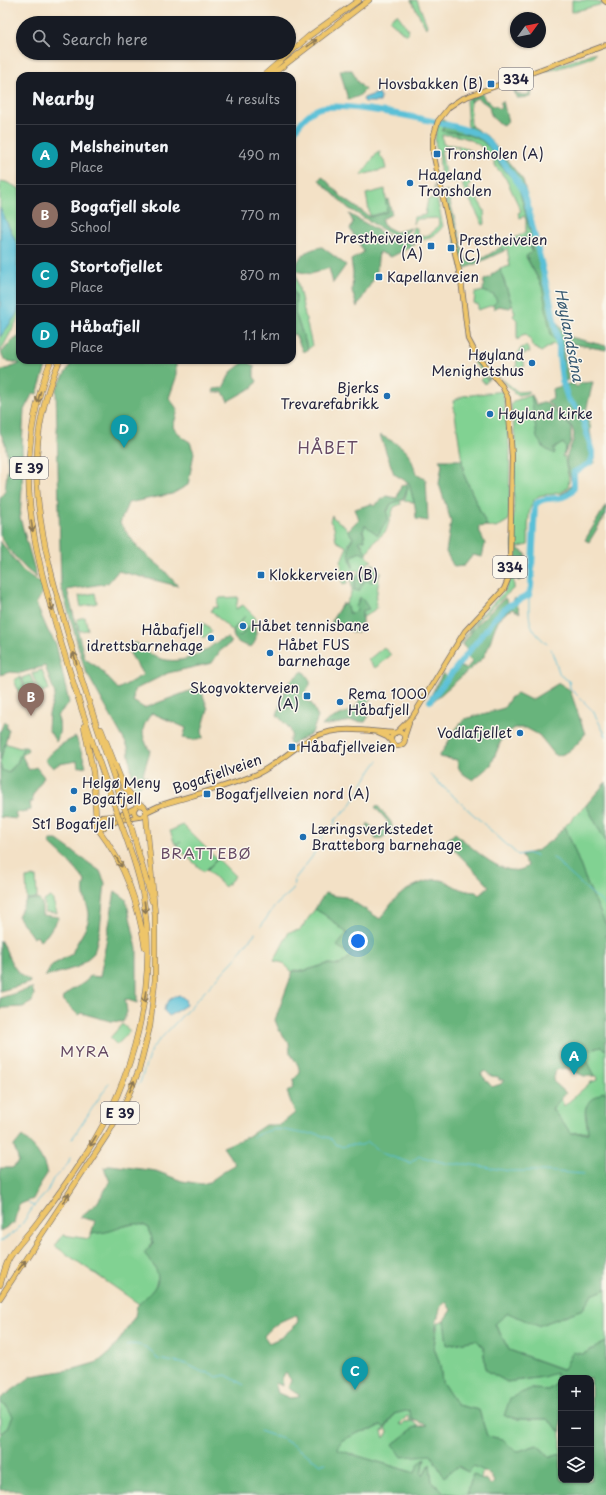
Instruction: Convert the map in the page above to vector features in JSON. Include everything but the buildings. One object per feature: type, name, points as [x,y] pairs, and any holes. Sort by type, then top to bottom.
[{"type":"highway","points":[[296,48],[360,0]]},
{"type":"highway","points":[[296,56],[369,0]]},
{"type":"highway","points":[[268,72],[282,60]]},
{"type":"highway","points":[[275,72],[291,60]]},
{"type":"highway","name":"E 39","points":[[0,1285],[10,1257],[86,1155],[116,1100],[127,1072],[139,1028],[146,992],[148,966],[143,894],[123,829],[72,677],[42,577],[32,526],[29,468],[35,413],[50,364]]},
{"type":"highway","name":"E 39","points":[[59,364],[41,422],[37,447],[37,499],[41,532],[51,576],[86,695],[131,826],[151,897],[155,928]]},
{"type":"highway","name":"E 39","points":[[72,677],[91,759],[96,818]]},
{"type":"highway","name":"E 39","points":[[86,695],[124,787],[142,805]]},
{"type":"highway","name":"E 39","points":[[0,1298],[109,1132],[134,1083],[147,1043],[153,1009],[155,928],[154,883],[146,813]]},
{"type":"highway","name":"E 39","points":[[98,829],[127,875],[134,894],[148,966]]},
{"type":"main road","name":"334","points":[[404,738],[413,716],[465,632],[504,589],[508,577],[510,561],[512,457],[508,398],[502,386],[474,351],[468,336],[461,280],[433,152],[433,138],[437,123],[449,107],[466,97],[605,46]]},
{"type":"main road","name":"334","points":[[392,742],[391,738],[413,716]]},
{"type":"main road","name":"Bogafjellveien","points":[[146,813],[161,805],[258,774],[274,765],[304,742],[319,735],[344,729],[396,733]]},
{"type":"main road","name":"Bogafjellveien","points":[[366,730],[387,737],[392,742]]},
{"type":"main road","points":[[392,742],[399,746],[403,744],[404,738],[402,734],[396,733]]},
{"type":"main road","points":[[142,805],[146,813],[142,817],[119,820],[98,829],[94,824],[96,818],[102,817],[118,816],[142,805]]},
{"type":"main road","name":"Bogafjellveien","points":[[142,805],[161,805]]},
{"type":"main road","points":[[134,808],[134,813],[138,817]]},
{"type":"main road","points":[[102,817],[106,821],[106,826]]},
{"type":"green space","points":[[411,0],[417,0],[427,25],[426,28]]},
{"type":"green space","points":[[572,0],[598,1],[603,4],[572,12]]},
{"type":"green space","points":[[397,14],[409,30],[406,35],[389,20]]},
{"type":"green space","points":[[593,53],[596,54],[592,57],[557,69],[540,72]]},
{"type":"green space","points":[[340,70],[352,70],[357,81],[365,90],[359,96],[348,100]]},
{"type":"green space","points":[[533,75],[534,78],[531,97],[517,98],[513,88],[515,87],[517,94],[528,95],[531,76]]},
{"type":"green space","points":[[482,93],[485,100],[490,102],[492,106],[496,106],[499,109],[501,108],[500,103],[503,101],[508,122],[503,125],[497,122],[490,113],[489,106],[477,98],[470,102],[470,98]]},
{"type":"green space","points":[[470,98],[471,126],[468,128],[466,100]]},
{"type":"green space","points":[[443,118],[445,122],[442,131],[465,134],[481,140],[489,147],[501,166],[519,188],[531,234],[521,240],[521,244],[530,246],[532,252],[526,257],[542,286],[558,346],[553,344],[541,352],[532,346],[531,340],[526,334],[522,335],[518,340],[517,320],[513,316],[515,313],[500,269],[510,266],[507,248],[504,251],[501,246],[526,232],[526,220],[524,216],[520,218],[518,213],[521,211],[506,179],[496,167],[491,154],[488,155],[479,145],[468,139],[442,135],[443,144],[460,146],[475,153],[477,157],[473,159],[472,155],[462,157],[458,147],[441,150],[446,180],[458,177],[456,181],[447,183],[441,181],[439,153],[437,153],[435,139],[436,130]]},
{"type":"green space","points":[[445,122],[466,129],[471,126],[487,136],[523,180],[556,321],[566,336],[606,346],[606,350],[568,343],[564,347],[564,360],[568,380],[564,381],[558,359],[558,346],[556,341],[551,336],[542,286],[526,256],[532,252],[531,246],[521,244],[520,240],[531,234],[519,188],[501,166],[489,147],[481,140],[465,134],[442,131]]},
{"type":"green space","points":[[380,152],[380,156],[384,160],[386,169],[361,175],[377,153]]},
{"type":"green space","points":[[322,176],[342,197],[370,217],[387,212],[386,200],[388,199],[392,214],[382,219],[383,225],[396,232],[411,228],[402,238],[393,236],[348,208],[319,180]]},
{"type":"green space","points":[[469,180],[471,183],[468,188],[473,196],[475,195],[484,210],[485,224],[483,225],[463,187],[463,183]]},
{"type":"green space","points":[[0,181],[16,187],[16,322],[0,352]]},
{"type":"green space","points":[[434,185],[443,226],[431,237],[423,240],[414,240],[411,236],[413,227],[417,228],[417,235],[424,236],[433,232],[439,224],[438,218],[417,219],[413,224],[414,217],[425,215],[428,199],[435,198]]},
{"type":"green space","points":[[385,189],[387,212],[370,216],[366,194]]},
{"type":"green space","points":[[447,191],[465,257],[468,261],[481,259],[501,247],[504,251],[462,270],[443,192]]},
{"type":"green space","points":[[349,214],[393,239],[416,244],[391,257],[379,252],[376,275],[357,307],[352,291],[353,273],[351,260],[364,252],[350,229],[353,222]]},
{"type":"green space","points":[[322,247],[346,265],[333,283],[329,268],[311,274],[296,271],[298,261],[304,254]]},
{"type":"green space","points":[[500,269],[512,305],[510,308],[498,306],[494,309],[493,305],[497,301],[494,295],[483,291],[484,280],[491,277],[491,275]]},
{"type":"green space","points":[[296,275],[312,346],[308,349],[296,316]]},
{"type":"green space","points":[[483,291],[494,295],[497,301],[493,305],[478,310],[478,304],[474,304],[475,293]]},
{"type":"green space","points":[[296,316],[308,349],[303,352],[296,336]]},
{"type":"green space","points":[[16,338],[16,363],[5,359],[1,353]]},
{"type":"green space","points":[[526,346],[530,352],[523,354],[523,349],[521,355],[525,366],[522,367],[522,371],[516,371],[517,357],[519,356],[517,355],[521,348]]},
{"type":"green space","points":[[474,357],[476,357],[491,376],[485,384],[481,379],[486,376],[486,379],[488,379],[489,374],[482,375],[479,368],[474,363]]},
{"type":"green space","points":[[20,364],[47,364],[37,394],[33,393],[24,410],[22,445],[23,471],[20,518],[37,578],[26,569],[9,550],[0,535],[0,498],[5,491],[8,464],[5,443],[0,432],[0,371]]},
{"type":"green space","points":[[71,364],[176,364],[176,378],[169,398],[178,410],[173,427],[182,437],[190,442],[194,453],[188,485],[172,494],[128,503],[120,523],[138,548],[162,568],[178,586],[118,571],[108,583],[67,590],[85,659],[99,668],[118,689],[143,675],[129,652],[129,644],[137,643],[145,651],[162,659],[181,660],[200,654],[222,639],[228,638],[232,642],[220,651],[212,663],[168,673],[134,690],[133,701],[144,708],[200,687],[208,709],[202,730],[203,738],[194,740],[183,738],[186,728],[152,713],[145,723],[143,732],[150,751],[143,774],[148,778],[134,792],[128,747],[85,670],[61,586],[56,389]]},
{"type":"green space","points":[[241,364],[251,364],[254,366],[254,377],[257,381],[253,387],[228,401],[223,392],[213,392],[214,389],[223,388],[231,372]]},
{"type":"green space","points":[[497,369],[500,374],[497,375],[494,372]]},
{"type":"green space","points":[[497,375],[518,392],[528,391],[529,393],[519,395],[513,393],[514,392]]},
{"type":"green space","points":[[593,382],[586,411],[591,429],[595,463],[589,463],[575,469],[573,474],[572,489],[567,495],[561,497],[559,495],[567,491],[572,483],[566,464],[567,455],[573,441],[574,434],[572,427],[547,401],[553,398],[552,389],[572,383],[577,387],[581,383]]},
{"type":"green space","points":[[503,391],[510,453],[509,520],[496,528],[487,526],[464,475],[453,401],[463,396]]},
{"type":"green space","points":[[531,395],[544,448],[550,451],[563,443],[566,448],[562,457],[565,456],[569,483],[564,491],[558,493],[555,492],[555,494],[541,495],[535,500],[530,512],[528,545],[517,548],[513,531],[515,439],[511,405],[514,401]]},
{"type":"green space","points":[[531,395],[536,405],[546,402],[571,427],[571,441],[564,455],[566,448],[563,443],[553,449],[554,454],[544,448],[537,438]]},
{"type":"green space","points":[[380,435],[400,445],[411,458],[416,474],[426,480],[428,521],[416,519],[415,506],[409,483],[394,474]]},
{"type":"green space","points":[[439,460],[462,460],[464,475],[487,526],[478,527],[485,544],[482,557],[473,555],[464,566],[454,567],[446,552],[451,521],[439,484],[442,464]]},
{"type":"green space","points":[[409,483],[414,502],[404,501],[408,488],[406,484]]},
{"type":"green space","points":[[406,484],[408,488],[403,499],[391,504],[387,511],[388,518],[378,535],[365,525],[363,531],[365,540],[359,541],[366,552],[365,555],[360,552],[352,556],[353,568],[349,556],[349,545],[353,538],[348,530],[359,519],[355,509],[371,504],[374,506],[386,496],[397,498],[401,486]]},
{"type":"green space","points":[[400,500],[401,504],[394,507],[386,531],[373,543],[367,554],[367,557],[372,561],[363,565],[369,565],[361,572],[355,570],[348,577],[347,583],[343,584],[341,561],[347,547],[336,541],[334,527],[330,521],[332,515],[333,518],[345,526],[353,538],[349,543],[352,565],[351,556],[360,552],[365,555],[362,544],[358,541],[365,536],[363,531],[365,525],[378,535],[391,504]]},
{"type":"green space","points":[[606,505],[606,514],[589,542],[585,540]]},
{"type":"green space","points":[[513,531],[517,548],[526,554],[524,578],[518,581],[513,549]]},
{"type":"green space","points":[[0,541],[23,571],[42,584],[44,590],[36,604],[48,631],[56,644],[69,703],[57,716],[60,729],[56,742],[48,729],[49,714],[55,694],[45,666],[21,673],[10,672],[0,675]]},
{"type":"green space","points":[[372,564],[374,564],[381,573],[379,576],[373,576],[374,581],[372,582],[365,580],[359,591],[354,590],[355,578],[364,574]]},
{"type":"green space","points":[[513,567],[514,588],[480,618],[457,648],[474,622],[505,591]]},
{"type":"green space","points":[[363,572],[360,577],[355,578],[354,590],[372,576],[379,576],[376,602],[377,608],[362,618],[363,614],[358,610],[354,613],[349,613],[346,604],[352,591],[351,579],[355,574]]},
{"type":"green space","points":[[95,593],[97,603],[81,607],[79,596]]},
{"type":"green space","points":[[238,597],[236,609],[243,605],[255,617],[255,626],[252,623],[240,636],[233,631],[245,616],[232,631],[211,611],[214,607],[217,608],[218,600],[220,598]]},
{"type":"green space","points":[[360,597],[369,609],[362,611],[362,623],[355,627],[358,633],[352,632],[349,623],[333,627],[332,620],[342,604],[346,604],[349,613],[354,613],[357,610],[356,607]]},
{"type":"green space","points":[[505,598],[509,604],[515,598],[520,613],[512,609],[500,619],[496,625],[483,658],[431,703],[429,699],[443,673],[448,678],[458,666],[466,669],[472,662],[464,654],[467,649],[462,645],[478,623]]},
{"type":"green space","points":[[85,617],[88,630],[79,631],[77,619]]},
{"type":"green space","points":[[200,622],[208,626],[212,632],[203,638],[197,629]]},
{"type":"green space","points":[[252,625],[255,626],[256,637],[255,642],[251,647],[242,644],[234,638],[233,631],[240,636]]},
{"type":"green space","points":[[384,647],[391,655],[375,668],[368,660]]},
{"type":"green space","points":[[42,670],[49,689],[39,693],[32,673]]},
{"type":"green space","points":[[303,671],[309,679],[310,684],[302,697],[312,704],[318,717],[312,733],[291,745],[289,741],[292,735],[290,729],[277,715],[287,684]]},
{"type":"green space","points":[[30,675],[37,692],[29,695],[22,678]]},
{"type":"green space","points":[[20,677],[26,691],[21,698],[14,680]]},
{"type":"green space","points":[[559,683],[570,690],[585,734],[576,745],[566,753],[556,756],[539,735],[526,728],[515,728],[503,736],[491,765],[473,780],[462,772],[457,760],[439,757],[456,729],[465,719],[504,708],[510,698],[517,693],[531,700]]},
{"type":"green space","points":[[379,691],[363,707],[369,716],[365,722],[351,721],[322,726],[331,719],[354,708],[358,704],[360,698]]},
{"type":"green space","points":[[4,722],[7,723],[6,729],[9,729],[0,761],[0,732]]},
{"type":"green space","points":[[76,737],[86,766],[78,767],[77,761],[59,764],[53,768],[45,760],[59,746]]},
{"type":"green space","points":[[5,741],[7,744],[20,748],[24,746],[17,763],[7,773],[2,770],[0,764]]},
{"type":"green space","points":[[24,746],[26,746],[28,750],[22,756],[29,770],[36,767],[44,777],[32,797],[33,802],[30,802],[31,810],[15,813],[17,819],[0,817],[0,764],[2,770],[8,773],[17,763]]},
{"type":"green space","points":[[606,782],[606,842],[586,805]]},
{"type":"green space","points":[[377,805],[391,822],[393,830],[382,838],[376,839],[367,826],[368,823],[379,834],[388,822],[375,807]]},
{"type":"green space","points":[[586,805],[606,842],[606,925],[587,883],[565,826]]},
{"type":"green space","points":[[183,825],[217,859],[204,872],[179,849],[176,845],[181,842],[175,844],[170,831]]},
{"type":"green space","points":[[565,826],[587,883],[606,925],[606,1050],[601,1047],[582,1051],[595,1076],[584,1076],[566,1068],[556,1070],[553,1081],[566,1093],[552,1109],[571,1133],[588,1133],[586,1112],[587,1104],[604,1091],[606,1094],[606,1289],[592,1295],[583,1309],[538,1326],[508,1313],[495,1324],[509,1350],[564,1370],[572,1352],[583,1354],[606,1342],[606,1495],[467,1495],[473,1474],[483,1480],[485,1479],[491,1485],[494,1482],[490,1474],[474,1466],[468,1472],[458,1466],[444,1477],[431,1455],[402,1457],[393,1444],[415,1427],[427,1425],[413,1420],[409,1410],[394,1414],[385,1428],[381,1425],[372,1430],[360,1432],[341,1441],[338,1450],[415,1473],[418,1464],[425,1459],[421,1474],[423,1475],[430,1464],[432,1482],[445,1493],[455,1495],[24,1495],[19,1490],[0,1490],[0,1435],[8,1428],[13,1416],[7,1407],[0,1402],[0,1399],[32,1376],[74,1369],[98,1362],[109,1353],[121,1338],[135,1316],[137,1306],[155,1287],[157,1281],[158,1276],[156,1270],[144,1253],[153,1243],[149,1228],[144,1225],[134,1224],[108,1232],[91,1234],[95,1221],[80,1217],[97,1203],[110,1182],[104,1168],[111,1165],[156,1171],[182,1181],[202,1184],[209,1182],[235,1164],[223,1147],[247,1137],[265,1125],[280,1125],[295,1113],[287,1092],[293,1088],[294,1079],[300,1073],[298,1065],[290,1053],[289,1043],[279,1030],[275,1020],[293,971],[304,971],[327,964],[340,965],[351,956],[337,946],[347,933],[315,909],[325,893],[346,897],[380,919],[397,897],[414,886],[431,880],[441,880],[461,889],[476,892],[479,895],[489,886],[446,841],[455,833],[489,861],[510,870],[519,870],[528,866],[521,855],[537,851],[553,839]],"holes":[[[485,1071],[491,1076],[499,1077],[499,1080],[504,1080],[501,1084],[492,1087],[481,1074]],[[446,1302],[451,1310],[444,1320],[447,1345],[476,1340],[483,1347],[486,1370],[507,1382],[543,1377],[556,1373],[556,1384],[548,1390],[530,1389],[510,1398],[504,1416],[518,1419],[547,1419],[558,1429],[558,1375],[594,1375],[594,1483],[558,1483],[558,1455],[550,1457],[537,1445],[516,1452],[503,1439],[487,1436],[479,1410],[457,1405],[442,1382],[440,1365],[434,1347],[437,1320],[441,1306]],[[297,1315],[298,1323],[282,1337],[269,1343],[264,1336],[267,1332],[283,1321]],[[286,1373],[291,1380],[288,1388],[299,1395],[299,1397],[290,1398],[278,1393],[275,1383],[283,1386],[282,1378]]]},
{"type":"green space","points":[[50,840],[57,840],[100,871],[105,883],[100,929],[94,953],[78,967],[45,977],[52,965],[72,954],[86,927],[89,917],[84,897],[85,881],[73,866],[50,844]]},
{"type":"green space","points":[[218,859],[235,876],[225,887],[207,870]]},
{"type":"green space","points":[[36,877],[37,898],[27,899],[26,878]]},
{"type":"green space","points":[[115,891],[126,899],[137,949],[137,1003],[125,999],[127,1012],[123,1022],[110,1021],[81,1013],[78,1015],[62,999],[68,992],[84,983],[90,976],[100,977]]},
{"type":"green space","points":[[50,897],[52,898],[57,913],[45,912],[44,901]]},
{"type":"green space","points":[[38,899],[42,903],[42,915],[59,917],[47,935],[40,941],[37,936],[33,938],[18,916],[26,900]]},
{"type":"green space","points":[[315,909],[347,933],[351,956],[340,965],[327,964],[304,971],[295,970],[292,972],[283,963],[274,961],[289,932],[300,930]]},
{"type":"green space","points":[[0,940],[15,968],[23,977],[30,981],[30,983],[0,991]]},
{"type":"green space","points":[[32,988],[34,994],[32,1002],[23,1007],[3,1008],[0,1010],[0,998]]},
{"type":"green space","points":[[122,1024],[130,1031],[117,1045],[110,1038]]},
{"type":"green space","points":[[601,1047],[606,1050],[606,1094],[604,1092],[591,1101],[586,1108],[585,1112],[588,1132],[571,1133],[552,1109],[561,1098],[564,1106],[591,1082],[598,1080],[582,1051]]},
{"type":"green space","points":[[22,1136],[38,1153],[47,1174],[33,1199],[18,1205],[14,1223],[0,1231],[0,1168],[12,1168],[19,1162],[14,1146]]},
{"type":"green space","points":[[138,1223],[149,1228],[153,1243],[149,1246],[152,1262],[158,1270],[158,1277],[154,1290],[139,1304],[55,1246],[63,1235],[89,1239],[91,1234]]},
{"type":"green space","points":[[606,1289],[606,1342],[583,1354],[565,1370],[509,1350],[495,1323],[508,1313],[560,1316],[583,1309],[592,1295]]},
{"type":"green space","points":[[444,1320],[448,1345],[476,1340],[483,1347],[486,1370],[507,1382],[543,1377],[556,1372],[556,1384],[548,1390],[530,1389],[504,1416],[518,1419],[547,1419],[558,1429],[558,1455],[551,1457],[537,1445],[516,1452],[503,1439],[487,1436],[479,1410],[457,1405],[442,1382],[440,1365],[434,1347],[438,1323]]},
{"type":"green space","points":[[0,1402],[7,1407],[13,1416],[8,1428],[2,1433],[0,1433]]},
{"type":"green space","points":[[409,1410],[413,1420],[409,1420],[410,1417],[407,1416],[400,1424],[403,1425],[404,1422],[413,1421],[419,1426],[415,1427],[393,1444],[431,1454],[468,1472],[474,1466],[487,1471],[482,1473],[481,1479],[473,1474],[467,1495],[445,1493],[432,1482],[430,1465],[423,1475],[421,1474],[425,1460],[415,1473],[338,1450],[340,1441],[360,1432],[372,1430],[382,1425],[385,1428],[385,1430],[382,1431],[384,1438],[388,1432],[386,1428],[394,1414]]},
{"type":"water","points":[[379,94],[381,98],[380,102],[365,102],[363,100],[364,98]]},
{"type":"water","points":[[0,208],[16,242],[16,315],[0,337]]},
{"type":"water","points":[[179,995],[185,999],[186,1005],[169,1016],[164,1011],[167,1002]]},
{"type":"waterway","name":"Høylandsåna","points":[[296,130],[307,116],[320,108],[352,108],[428,120],[471,132],[488,141],[518,182],[524,193],[551,304],[559,346],[562,380],[568,399],[581,413],[593,455],[590,463],[574,472],[574,488],[569,493],[559,498],[544,499],[535,505],[531,587],[529,595],[508,606],[496,617],[430,701]]},
{"type":"waterway","points":[[529,595],[530,623],[540,638],[547,644]]},
{"type":"waterway","points":[[551,649],[560,675],[569,681],[570,688],[593,711],[606,736]]},
{"type":"waterway","points":[[261,926],[275,906],[293,890],[294,880],[312,857],[324,834],[334,825],[336,818],[349,807],[378,761]]},
{"type":"waterway","points":[[430,775],[518,855],[527,853],[536,856]]},
{"type":"waterway","points":[[553,858],[557,860],[562,867],[606,906]]},
{"type":"waterway","points":[[138,1085],[140,1083],[151,1049],[236,958],[255,933]]},
{"type":"waterway","points":[[72,1139],[109,1083]]},
{"type":"waterway","points":[[253,1137],[268,1131],[284,1130],[305,1134],[318,1134],[330,1138],[336,1145],[342,1147],[348,1145],[362,1145],[368,1142],[381,1153],[410,1163],[419,1156],[449,1164],[467,1164],[509,1171],[543,1171],[584,1174]]},
{"type":"waterway","points":[[0,1242],[17,1230],[34,1206],[47,1192],[53,1179],[68,1164],[70,1158]]},
{"type":"waterway","points":[[29,1204],[34,1206]]},
{"type":"waterway","points":[[126,1345],[140,1345],[149,1349],[157,1359],[187,1364],[202,1372],[210,1373],[217,1377],[226,1375],[244,1385]]},
{"type":"waterway","points":[[260,1431],[283,1439],[321,1464],[326,1463]]},
{"type":"place","name":"Hovsbakken (B)","points":[[491,84]]},
{"type":"place","name":"Tronsholen (A)","points":[[437,154]]},
{"type":"place","name":"Hageland Tronsholen","points":[[410,183]]},
{"type":"place","name":"Prestheiveien (A)","points":[[431,246]]},
{"type":"place","name":"Prestheiveien (C)","points":[[451,248]]},
{"type":"place","name":"Kapellanveien","points":[[379,277]]},
{"type":"place","name":"Høyland Menighetshus","points":[[532,363]]},
{"type":"place","name":"Bjerks Trevarefabrikk","points":[[387,396]]},
{"type":"place","name":"Høyland kirke","points":[[490,414]]},
{"type":"place","name":"Håbafjell","points":[[124,448]]},
{"type":"place","name":"Klokkerveien (B)","points":[[261,575]]},
{"type":"place","name":"Håbet tennisbane","points":[[243,626]]},
{"type":"place","name":"Håbafjell idrettsbarnehage","points":[[211,638]]},
{"type":"place","name":"Håbet FUS barnehage","points":[[270,653]]},
{"type":"place","name":"Skogvokterveien (A)","points":[[307,696]]},
{"type":"place","name":"Rema 1000 Håbafjell","points":[[340,702]]},
{"type":"place","name":"Bogafjell skole","points":[[31,716]]},
{"type":"place","name":"Vodlafjellet","points":[[520,733]]},
{"type":"place","name":"Håbafjellveien","points":[[292,747]]},
{"type":"place","name":"Helgø Meny Bogafjell","points":[[74,791]]},
{"type":"place","name":"Bogafjellveien nord (A)","points":[[207,794]]},
{"type":"place","name":"St1 Bogafjell","points":[[73,809]]},
{"type":"place","name":"Læringsverkstedet Bratteborg barnehage","points":[[303,837]]},
{"type":"place","name":"Melsheinuten","points":[[574,1075]]},
{"type":"place","name":"Stortofjellet","points":[[355,1390]]},
{"type":"district","name":"HÅBET","points":[[328,448]]},
{"type":"district","name":"BRATTEBØ","points":[[206,854]]},
{"type":"district","name":"MYRA","points":[[85,1052]]}]
